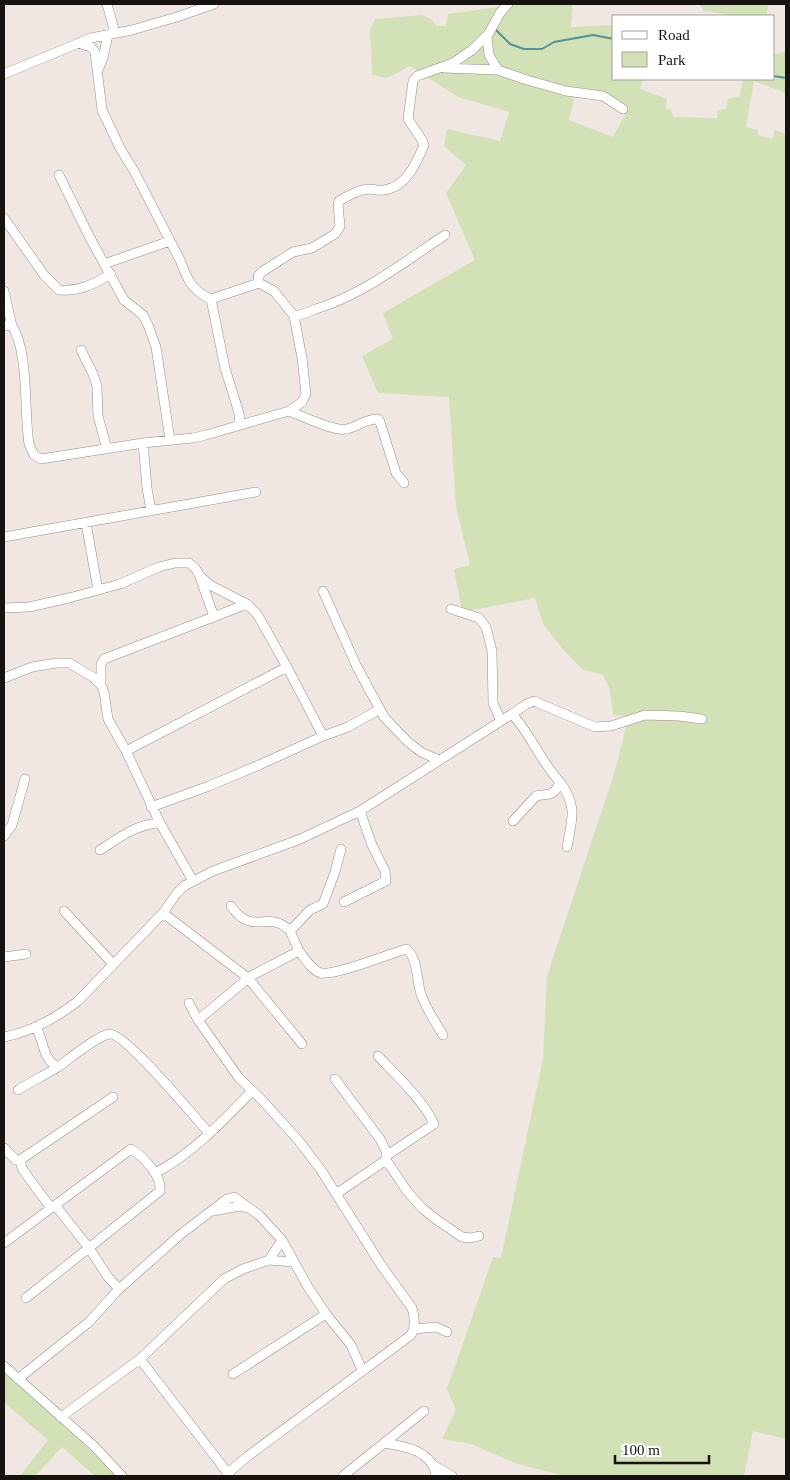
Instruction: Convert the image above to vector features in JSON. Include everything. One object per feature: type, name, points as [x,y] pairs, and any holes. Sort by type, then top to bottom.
[{"type":"street","points":[[98,70],[111,34],[108,4]]},
{"type":"street","points":[[4,74],[91,38],[180,16],[214,4]]},
{"type":"street","points":[[4,291],[8,326],[15,330],[22,357],[29,444],[34,455],[41,459],[143,443],[199,437],[289,411],[302,402],[306,394],[302,358],[294,316],[274,291],[263,284],[258,276],[293,252],[312,248],[335,234],[340,226],[339,201],[367,189],[387,190],[405,181],[424,145],[408,119],[413,81],[417,76],[460,59],[486,37],[508,4]]},
{"type":"street","points":[[486,37],[489,55],[498,70]]},
{"type":"street","points":[[78,43],[93,49],[98,70],[102,110],[120,148],[170,241],[186,276],[195,290],[211,298],[263,284]]},
{"type":"street","points":[[441,68],[498,70],[566,91],[603,96],[623,109]]},
{"type":"street","points":[[59,175],[77,214],[124,300],[143,315],[148,325],[156,347],[170,440]]},
{"type":"street","points":[[4,218],[44,275],[59,290],[71,291],[94,285],[111,274]]},
{"type":"street","points":[[294,316],[328,306],[355,293],[377,281],[445,235]]},
{"type":"street","points":[[104,264],[170,241]]},
{"type":"street","points":[[211,298],[225,368],[239,413],[240,424]]},
{"type":"street","points":[[81,350],[97,386],[98,416],[107,449]]},
{"type":"street","points":[[289,411],[336,429],[348,429],[358,423],[378,419],[396,473],[404,483]]},
{"type":"street","points":[[143,443],[151,511]]},
{"type":"street","points":[[4,537],[256,492]]},
{"type":"street","points":[[86,523],[98,590]]},
{"type":"street","points":[[4,608],[29,607],[70,598],[120,584],[159,567],[175,563],[190,564],[210,586],[247,604],[256,614],[287,667],[322,736]]},
{"type":"street","points":[[200,576],[214,617]]},
{"type":"street","points":[[323,591],[357,667],[387,721],[421,752],[439,760]]},
{"type":"street","points":[[193,881],[153,810],[126,751],[108,719],[104,692],[101,685],[100,664],[104,660],[247,604]]},
{"type":"street","points":[[451,609],[479,618],[486,627],[492,651],[493,703],[501,721]]},
{"type":"street","points":[[4,678],[32,667],[69,663],[93,677],[101,685]]},
{"type":"street","points":[[126,751],[287,667]]},
{"type":"street","points":[[4,1038],[36,1027],[63,1012],[90,989],[163,912],[177,893],[193,881],[220,868],[298,840],[360,811],[530,702],[534,701],[595,727],[611,726],[645,715],[702,719]]},
{"type":"street","points":[[147,824],[153,810],[322,736],[348,727],[380,709]]},
{"type":"street","points":[[512,714],[522,726],[547,767],[560,782],[572,804],[573,814],[567,848]]},
{"type":"street","points":[[4,836],[12,825],[25,780]]},
{"type":"street","points":[[513,821],[536,796],[551,794],[560,782]]},
{"type":"street","points":[[344,902],[386,881],[385,871],[372,845],[360,811]]},
{"type":"street","points":[[100,850],[147,824],[160,823]]},
{"type":"street","points":[[290,931],[310,910],[323,904],[341,849]]},
{"type":"street","points":[[230,906],[244,920],[250,922],[277,922],[285,926],[290,931],[299,951],[316,971],[321,973],[346,968],[406,949],[414,960],[422,998],[443,1036]]},
{"type":"street","points":[[64,911],[112,964]]},
{"type":"street","points":[[163,912],[248,978],[302,1044]]},
{"type":"street","points":[[198,1020],[248,978],[299,951]]},
{"type":"street","points":[[4,957],[26,954]]},
{"type":"street","points":[[140,1358],[229,1475],[248,1456],[362,1370],[390,1352],[411,1335],[414,1329],[412,1308],[380,1264],[320,1170],[262,1100],[239,1078],[198,1020],[189,1003]]},
{"type":"street","points":[[36,1027],[42,1038],[44,1052],[51,1064],[57,1067]]},
{"type":"street","points":[[18,1090],[110,1034],[135,1051],[209,1133]]},
{"type":"street","points":[[336,1194],[434,1124],[407,1086],[378,1056]]},
{"type":"street","points":[[335,1079],[380,1139],[384,1145],[386,1158],[407,1191],[422,1208],[462,1237],[471,1238],[478,1236]]},
{"type":"street","points":[[154,1173],[186,1153],[252,1091]]},
{"type":"street","points":[[4,1148],[16,1160],[20,1160],[113,1097]]},
{"type":"street","points":[[4,1243],[131,1149],[138,1154],[154,1173],[160,1185],[160,1191],[26,1298]]},
{"type":"street","points":[[20,1160],[22,1168],[28,1177],[89,1248],[108,1277],[119,1289]]},
{"type":"street","points":[[18,1379],[89,1322],[119,1289],[181,1234],[227,1199],[234,1197],[252,1210],[282,1240],[293,1262],[326,1314],[351,1345],[362,1370]]},
{"type":"street","points":[[269,1260],[282,1240]]},
{"type":"street","points":[[61,1417],[140,1358],[224,1279],[243,1269],[269,1260],[293,1262]]},
{"type":"street","points":[[233,1374],[326,1314]]},
{"type":"street","points":[[414,1329],[436,1327],[447,1332]]},
{"type":"street","points":[[4,1366],[95,1447],[122,1476]]},
{"type":"street","points":[[343,1476],[424,1411]]},
{"type":"street","points":[[384,1443],[401,1446],[421,1453],[433,1465],[452,1476]]},
{"type":"street","points":[[433,1465],[436,1476]]},
{"type":"green space","points":[[502,4],[573,4],[571,27],[612,25],[612,80],[643,80],[640,89],[667,99],[666,109],[671,109],[673,117],[717,118],[718,110],[726,109],[728,99],[740,96],[743,80],[775,80],[775,54],[786,52],[786,93],[754,81],[746,127],[758,130],[758,135],[772,139],[775,130],[786,134],[786,1439],[753,1431],[744,1476],[564,1476],[515,1463],[471,1444],[442,1439],[456,1410],[447,1389],[493,1257],[501,1258],[543,1059],[547,976],[615,771],[629,716],[613,715],[610,689],[603,675],[582,669],[561,647],[543,624],[535,598],[462,612],[454,569],[470,565],[456,506],[449,397],[378,393],[362,356],[393,339],[383,313],[475,260],[446,193],[466,165],[444,146],[447,129],[500,141],[509,112],[458,97],[410,66],[387,78],[372,75],[370,30],[375,19],[422,15],[431,19],[437,26],[446,26],[448,14],[497,7]],"holes":[[[576,90],[602,92],[629,107],[613,137],[569,120]]]},
{"type":"green space","points":[[685,4],[768,4],[767,15],[728,15],[703,11],[700,5]]},
{"type":"green space","points":[[4,1371],[118,1476],[95,1476],[62,1447],[35,1476],[20,1476],[48,1440],[4,1402]]},
{"type":"waterway","points":[[496,30],[510,44],[524,49],[542,49],[554,42],[593,35],[612,39]]},
{"type":"waterway","points":[[775,76],[786,78]]}]
